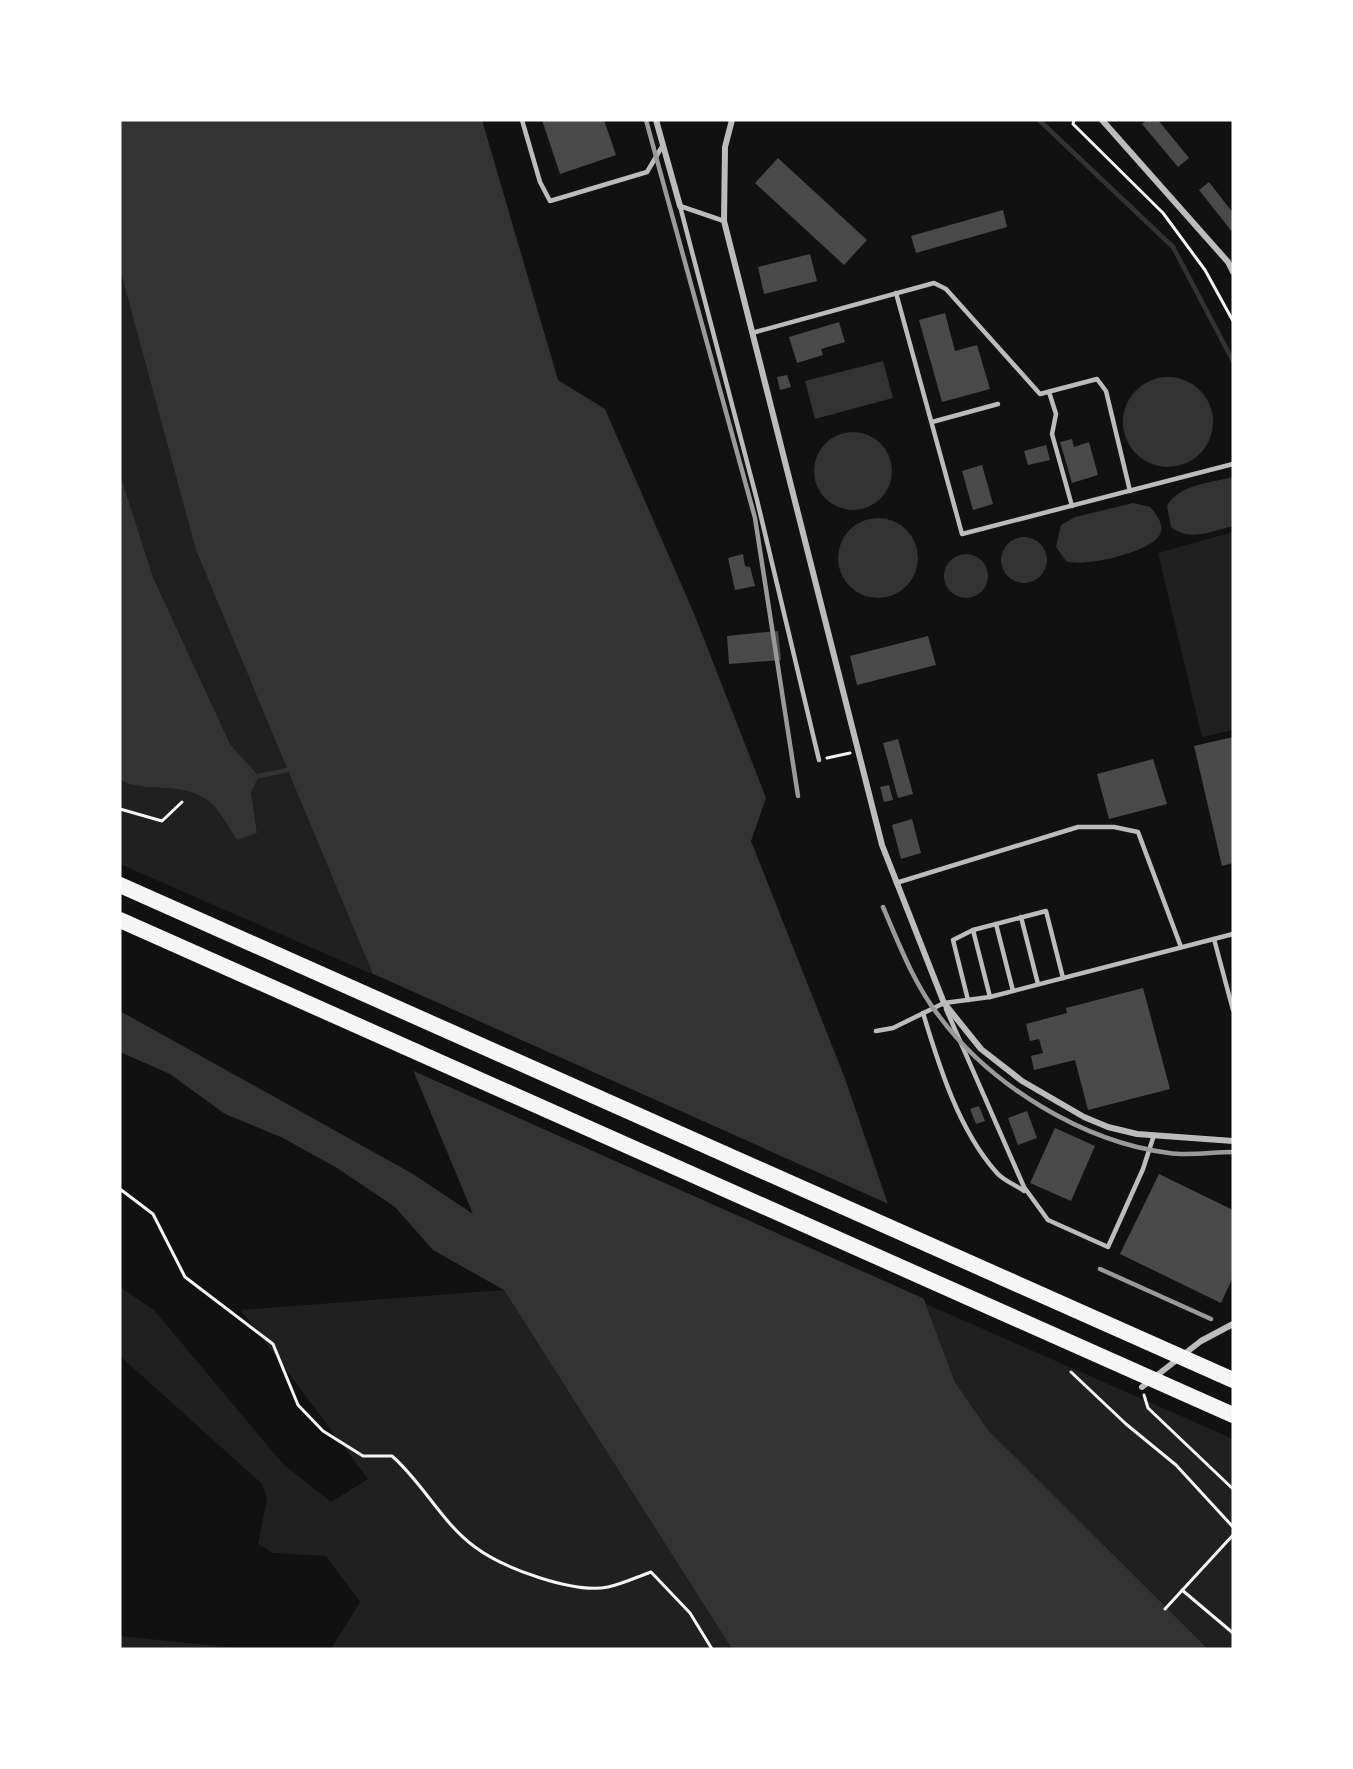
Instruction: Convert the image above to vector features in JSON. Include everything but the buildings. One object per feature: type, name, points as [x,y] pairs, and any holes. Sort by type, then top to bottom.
[{"type":"highway","points":[[120,885],[1233,1380]]},
{"type":"highway","points":[[120,920],[1233,1415]]},
{"type":"street","points":[[656,120],[680,206]]},
{"type":"street","points":[[732,120],[724,161],[724,221],[882,845],[944,1003],[981,1049],[1053,1101],[1108,1127],[1154,1135],[1233,1141]]},
{"type":"street","points":[[1102,120],[1228,262],[1233,272]]},
{"type":"street","points":[[1142,1387],[1201,1341],[1233,1324]]},
{"type":"lane","points":[[522,120],[540,182],[550,201],[647,172],[663,144]]},
{"type":"lane","points":[[680,206],[724,221]]},
{"type":"lane","points":[[680,206],[757,500],[819,760]]},
{"type":"lane","points":[[752,333],[934,283],[946,289],[1040,394],[1097,379],[1106,391],[1130,491]]},
{"type":"lane","points":[[896,293],[962,534],[1233,464]]},
{"type":"lane","points":[[1049,392],[1056,414],[1052,434],[1072,506]]},
{"type":"lane","points":[[932,422],[998,404]]},
{"type":"lane","points":[[896,882],[1078,827],[1114,827],[1138,832],[1181,947]]},
{"type":"lane","points":[[968,1000],[953,940],[973,930],[1046,911],[1063,978]]},
{"type":"lane","points":[[1021,917],[1038,984]]},
{"type":"lane","points":[[996,924],[1012,991]]},
{"type":"lane","points":[[973,930],[990,997]]},
{"type":"lane","points":[[876,1030],[893,1028],[944,1003],[990,997],[1233,934]]},
{"type":"lane","points":[[1214,939],[1233,1010]]},
{"type":"lane","points":[[944,1003],[1028,1193],[1048,1220],[1108,1247],[1143,1169],[1154,1135]]},
{"type":"lane","points":[[923,1013],[950,1097],[982,1154],[998,1175],[1028,1193]]},
{"type":"path","points":[[1074,120],[1073,124],[1163,213],[1205,270],[1233,321]]},
{"type":"path","points":[[819,760],[857,751]]},
{"type":"path","points":[[120,809],[162,820],[182,802]]},
{"type":"path","points":[[120,1189],[153,1214],[185,1277],[273,1344],[298,1405],[323,1431],[363,1456],[392,1456],[413,1475],[449,1521],[475,1547],[515,1569],[578,1588],[607,1588],[651,1572],[690,1613],[712,1649]]},
{"type":"path","points":[[1071,1372],[1126,1424],[1176,1465],[1233,1527]]},
{"type":"path","points":[[1142,1387],[1148,1408],[1233,1489]]},
{"type":"path","points":[[1165,1609],[1233,1535]]},
{"type":"path","points":[[1182,1590],[1233,1633]]},
{"type":"shaded area","points":[[120,120],[482,120],[558,380],[605,409],[695,616],[766,798],[751,841],[844,1076],[887,1201],[955,1382],[988,1430],[1208,1649],[732,1649],[504,1290],[433,1250],[395,1207],[337,1168],[283,1138],[225,1114],[170,1074],[120,1052],[120,1011],[413,1174],[473,1214],[196,550],[120,269]]},
{"type":"shaded area","points":[[120,269],[197,550],[374,975],[120,864],[120,779],[129,784],[175,789],[199,795],[214,805],[237,840],[257,832],[251,792],[259,776],[230,744],[153,577],[120,474]]},
{"type":"shaded area","points":[[883,361],[893,398],[815,419],[805,381]]},
{"type":"shaded area","points":[[1168,377],[1185,380],[1200,390],[1210,405],[1213,422],[1210,439],[1200,454],[1185,464],[1168,467],[1151,464],[1136,454],[1126,439],[1123,422],[1126,405],[1136,390],[1151,380]]},
{"type":"shaded area","points":[[853,432],[868,435],[881,443],[889,456],[892,471],[889,486],[881,499],[868,507],[853,510],[838,507],[825,499],[817,486],[814,471],[817,456],[825,443],[838,435]]},
{"type":"shaded area","points":[[120,474],[153,577],[230,744],[259,776],[251,792],[257,833],[237,840],[214,805],[199,795],[175,789],[129,784],[120,779]]},
{"type":"shaded area","points":[[1233,477],[1233,526],[1193,535],[1171,527],[1167,506],[1179,493],[1196,485]]},
{"type":"shaded area","points":[[1133,503],[1150,507],[1160,522],[1161,532],[1146,546],[1118,557],[1074,563],[1066,561],[1056,547],[1061,525],[1075,517]]},
{"type":"shaded area","points":[[878,518],[893,521],[906,530],[915,543],[918,558],[915,573],[906,586],[893,595],[878,598],[863,595],[850,586],[841,573],[838,558],[841,543],[850,530],[863,521]]},
{"type":"shaded area","points":[[1233,532],[1233,730],[1202,737],[1158,553]]},
{"type":"shaded area","points":[[1024,537],[1040,544],[1047,560],[1040,576],[1024,583],[1008,576],[1001,560],[1008,544]]},
{"type":"shaded area","points":[[966,554],[982,560],[988,576],[982,592],[966,598],[950,592],[944,576],[950,560]]},
{"type":"shaded area","points":[[120,1287],[154,1310],[283,1464],[331,1502],[368,1479],[241,1310],[504,1290],[732,1649],[331,1649],[360,1602],[326,1556],[273,1553],[258,1544],[267,1499],[262,1484],[120,1356]]},
{"type":"shaded area","points":[[926,1304],[1233,1439],[1233,1649],[1208,1649],[988,1430],[955,1382]]},
{"type":"shaded area","points":[[120,1636],[245,1649],[120,1649]]},
{"type":"pier","points":[[369,972],[891,1205],[927,1300],[409,1069]]},
{"type":"waterway","points":[[1039,120],[1173,247],[1233,361]]},
{"type":"waterway","points":[[259,776],[292,769]]},
{"type":"railway","points":[[646,120],[755,518],[798,796]]},
{"type":"railway","points":[[883,907],[908,963],[930,1004],[960,1041],[984,1065],[1012,1087],[1072,1123],[1104,1137],[1137,1147],[1177,1154],[1233,1152]]},
{"type":"railway","points":[[1100,1269],[1211,1319]]}]
